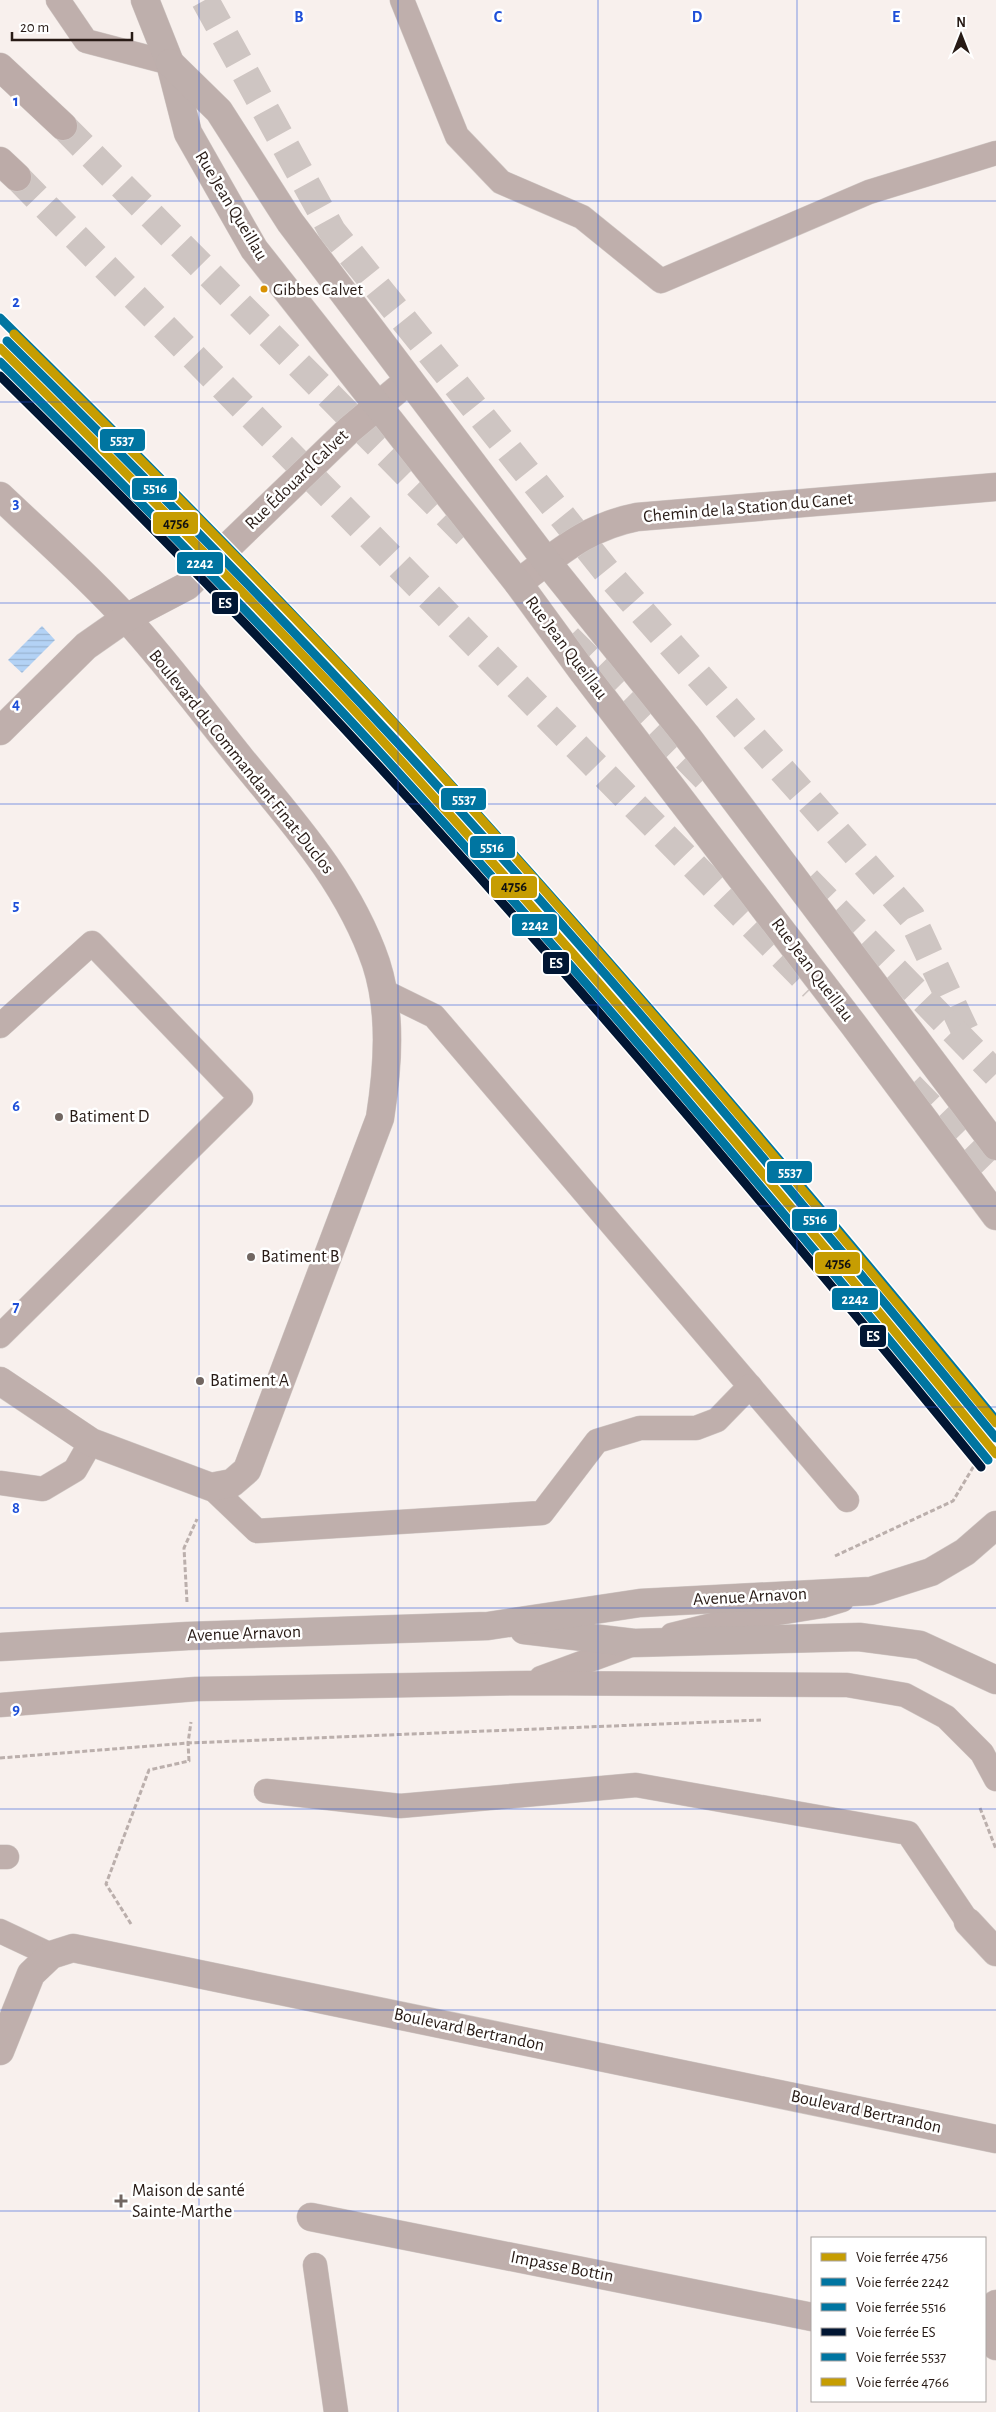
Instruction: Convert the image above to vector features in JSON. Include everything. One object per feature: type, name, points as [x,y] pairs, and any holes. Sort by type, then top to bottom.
[{"type":"highway","points":[[0,67],[63,126]]},
{"type":"main road","name":"Rue Jean Queillau","points":[[145,0],[170,63],[188,133],[254,250],[518,583],[583,672],[847,1016],[996,1216]]},
{"type":"main road","name":"Rue Jean Queillau","points":[[170,63],[220,111],[290,222],[547,562],[686,735],[996,1146]]},
{"type":"main road","name":"Avenue Arnavon","points":[[0,1647],[188,1636],[488,1626],[640,1603],[871,1591],[931,1572],[965,1552],[996,1525]]},
{"type":"main road","name":"Avenue Arnavon","points":[[488,1626],[634,1643],[859,1637],[920,1645],[996,1680]]},
{"type":"street","name":"Rue Édouard Calvet","points":[[0,731],[86,646],[126,618],[187,586],[349,430],[409,380]]},
{"type":"street","name":"Chemin de la Station du Canet","points":[[518,583],[586,534],[617,521],[637,517],[996,487]]},
{"type":"street","name":"Boulevard du Commandant Finat-Duclos","points":[[0,496],[126,618],[316,849],[346,896],[363,929],[376,963],[383,991],[386,1034],[386,1078],[380,1118],[247,1470],[232,1482],[211,1486]]},
{"type":"street","points":[[0,1380],[91,1442],[211,1486]]},
{"type":"street","points":[[968,1922],[996,1952]]},
{"type":"street","name":"Boulevard Bertrandon","points":[[0,2051],[32,1974],[51,1955],[73,1948],[996,2139]]},
{"type":"street","name":"Impasse Bottin","points":[[311,2217],[811,2317]]},
{"type":"street","points":[[996,2304],[992,2335],[996,2346]]},
{"type":"lane","points":[[58,0],[86,41],[170,63]]},
{"type":"lane","points":[[402,0],[457,136],[500,182],[582,218],[661,281],[869,192],[996,153]]},
{"type":"lane","points":[[0,1026],[92,943],[241,1098],[0,1336]]},
{"type":"lane","points":[[383,991],[434,1016],[847,1500]]},
{"type":"lane","points":[[211,1486],[258,1531],[542,1512],[598,1441],[640,1428],[696,1428],[717,1420],[750,1386]]},
{"type":"lane","points":[[0,1484],[43,1488],[75,1470],[91,1442]]},
{"type":"lane","points":[[528,1683],[634,1643],[729,1621],[822,1606],[871,1591]]},
{"type":"lane","points":[[0,1705],[196,1689],[528,1683],[847,1685],[905,1695],[946,1717],[982,1753],[996,1779]]},
{"type":"lane","points":[[266,1791],[400,1806],[636,1785],[908,1833],[968,1922]]},
{"type":"lane","points":[[0,1932],[51,1955]]},
{"type":"lane","points":[[315,2265],[336,2412]]},
{"type":"path","points":[[986,1451],[996,1440]]},
{"type":"path","points":[[184,1548],[188,1636]]},
{"type":"path","points":[[140,1962],[132,1925],[106,1884],[149,1770],[189,1761],[188,1743],[196,1689]]},
{"type":"path","points":[[978,1802],[996,1849]]},
{"type":"water","points":[[42,626],[55,640],[22,673],[8,660]]},
{"type":"tunnel","points":[[205,0],[332,231],[612,578],[911,916],[965,1031]]},
{"type":"tunnel","points":[[63,126],[470,538]]},
{"type":"tunnel","points":[[17,177],[813,987]]},
{"type":"tunnel","points":[[568,638],[710,782]]},
{"type":"tunnel","points":[[807,880],[996,1074]]},
{"type":"tunnel","points":[[910,1086],[996,1174]]},
{"type":"rail line","name":"5537","points":[[0,318],[247,566],[469,804],[774,1153],[996,1420]]},
{"type":"rail line","name":"4766","points":[[14,334],[261,582],[481,819],[705,1075],[996,1423]]},
{"type":"rail line","name":"5516","points":[[7,341],[252,588],[473,825],[701,1085],[996,1438]]},
{"type":"rail line","name":"4756","points":[[0,348],[149,496],[247,597],[343,698],[469,836],[623,1010],[848,1275],[996,1454]]},
{"type":"rail line","name":"2242","points":[[0,362],[242,606],[461,842],[615,1016],[840,1281],[988,1460]]},
{"type":"rail line","name":"ES","points":[[0,376],[237,615],[453,848],[683,1110],[981,1467]]},
{"type":"place","name":"Gibbes Calvet","points":[[264,289]]},
{"type":"place","name":"Batiment D","points":[[59,1117]]},
{"type":"place","name":"Batiment B","points":[[251,1257]]},
{"type":"place","name":"Batiment A","points":[[200,1381]]},
{"type":"place","name":"Maison de santé Sainte-Marthe","points":[[121,2201]]}]
